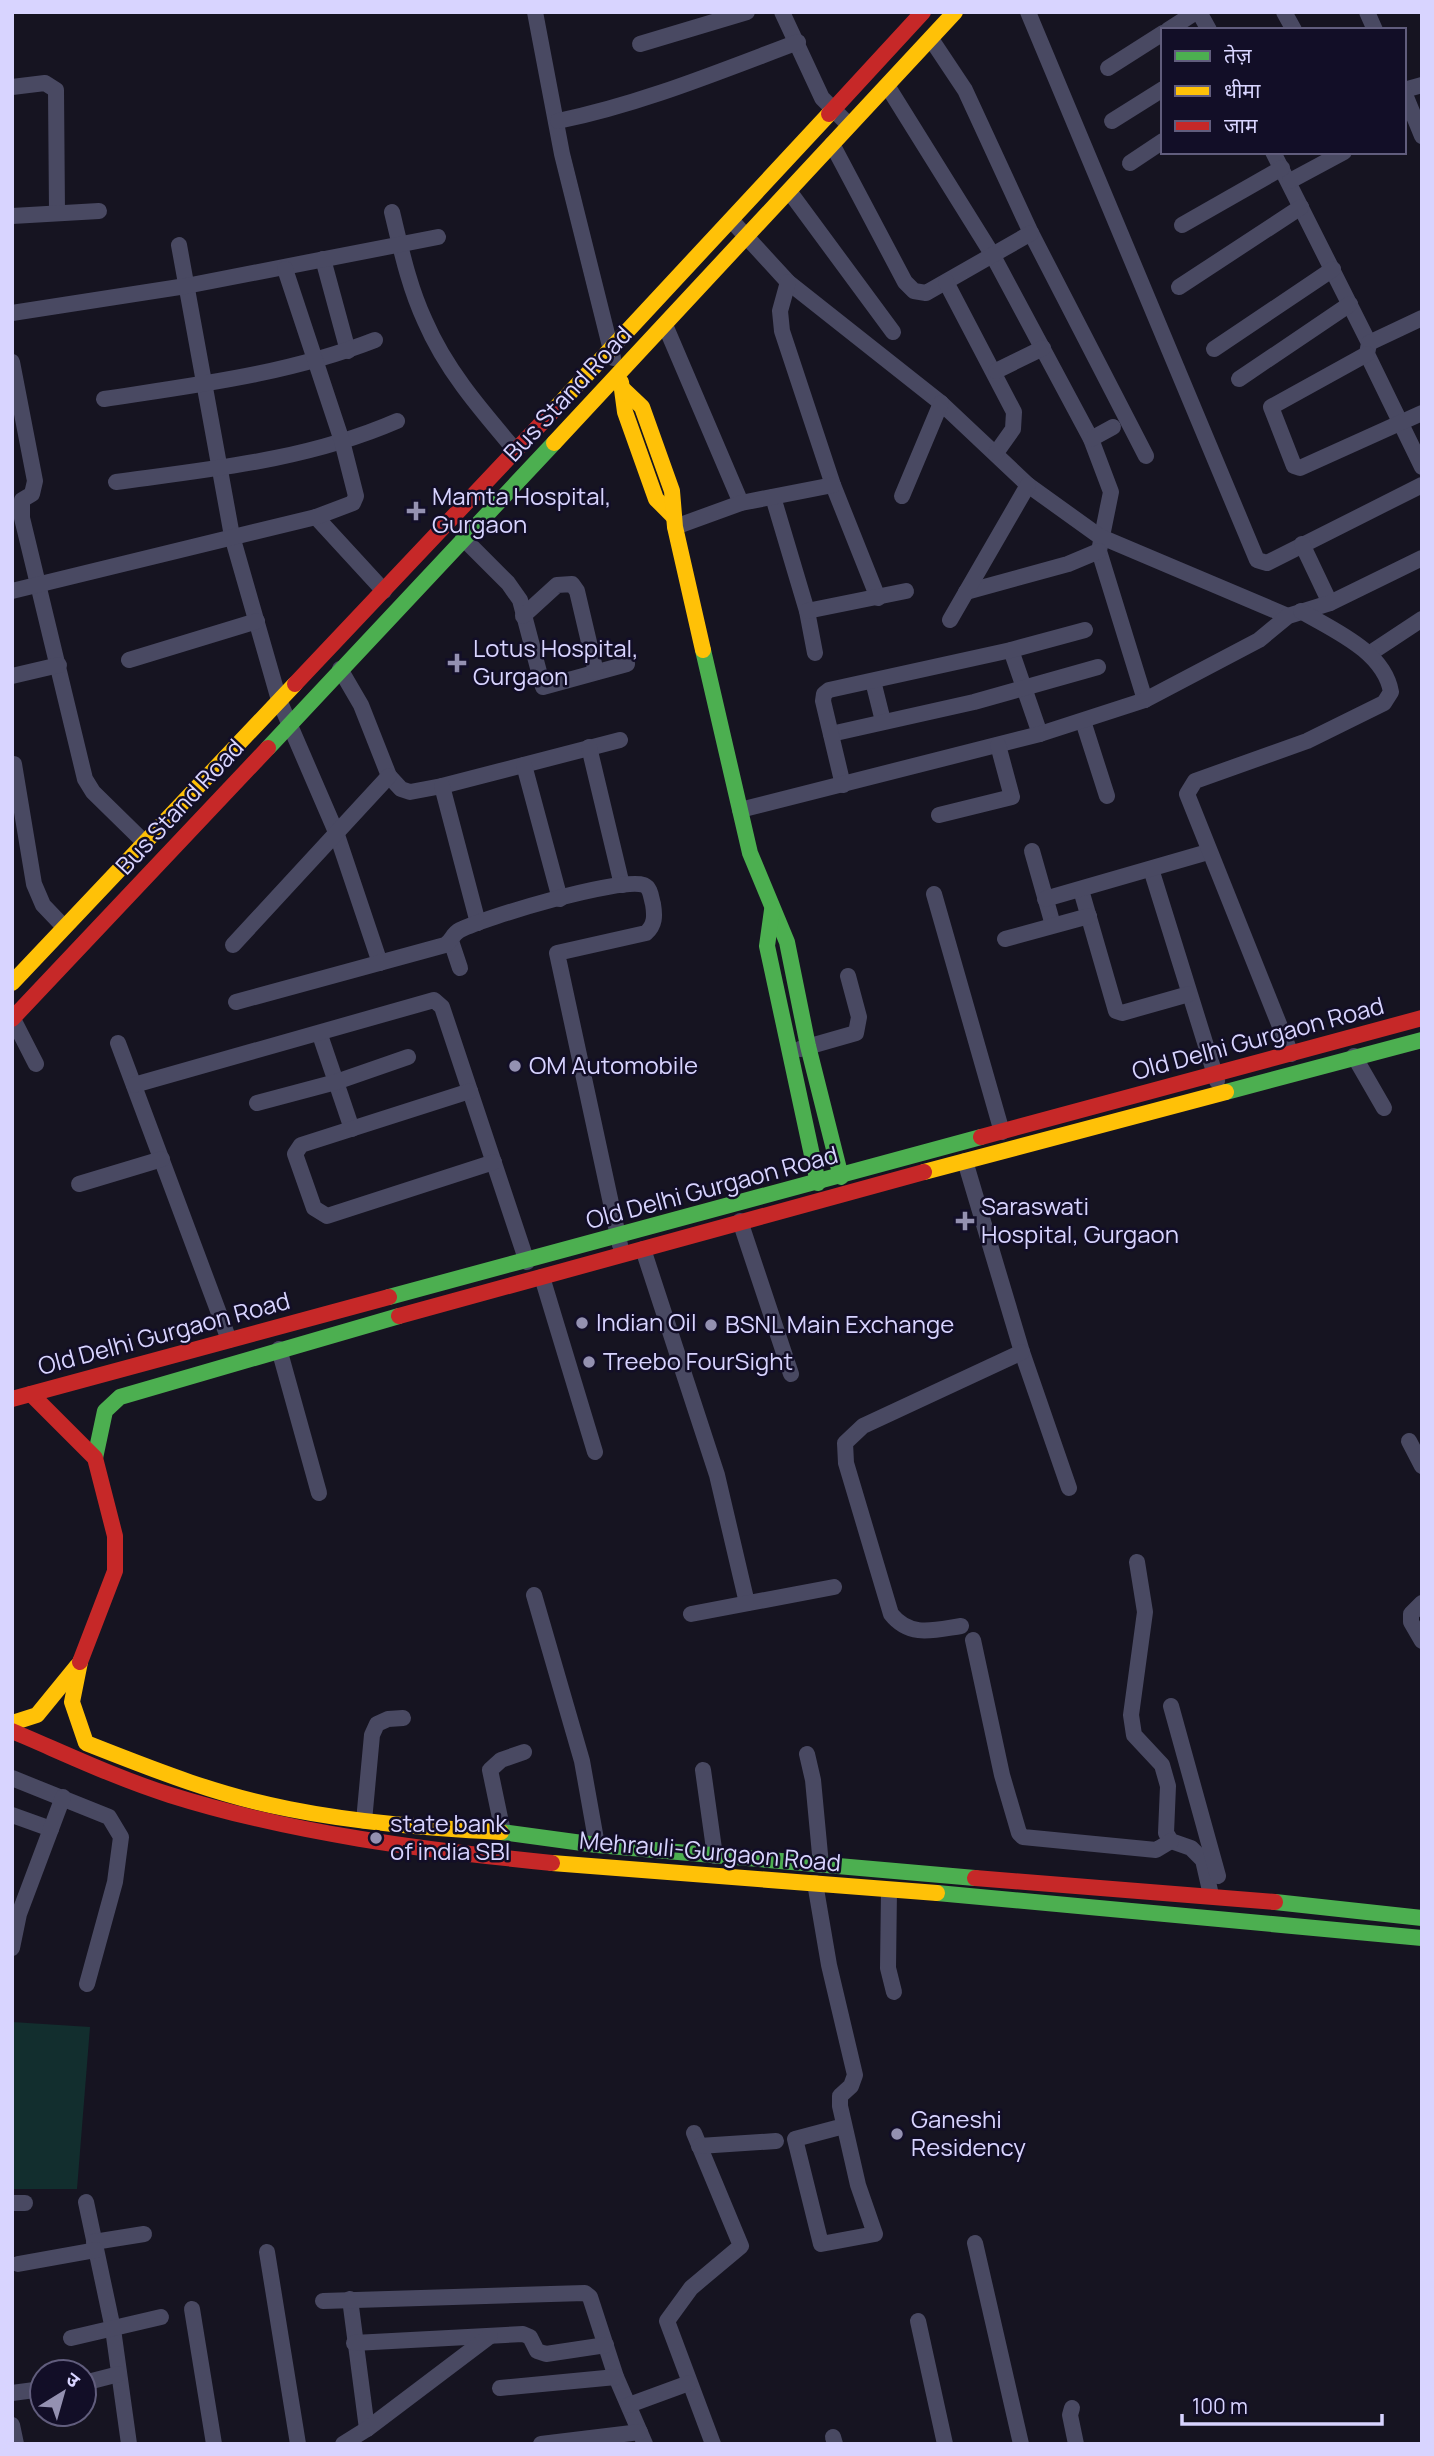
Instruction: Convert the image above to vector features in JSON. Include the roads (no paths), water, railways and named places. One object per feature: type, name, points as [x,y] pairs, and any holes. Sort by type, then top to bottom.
[{"type":"main road","name":"Bus Stand Road","points":[[13,1019],[463,538],[621,381],[664,325],[747,239],[849,125],[888,88],[955,12]]},
{"type":"main road","name":"Bus Stand Road","points":[[12,982],[732,221],[915,15]]},
{"type":"main road","points":[[621,381],[642,407],[672,491],[674,522],[750,853],[787,942],[808,1046],[841,1177]]},
{"type":"main road","points":[[772,910],[767,946],[818,1183]]},
{"type":"main road","name":"Old Delhi Gurgaon Road","points":[[12,1399],[1422,1018]]},
{"type":"main road","name":"Old Delhi Gurgaon Road","points":[[95,1458],[105,1411],[120,1397],[296,1344],[740,1221],[1422,1040]]},
{"type":"main road","points":[[291,1324],[296,1344]]},
{"type":"main road","points":[[12,1723],[37,1715],[80,1662],[115,1571],[117,1556],[115,1536],[95,1458],[31,1394]]},
{"type":"main road","name":"Mehrauli-Gurgaon Road","points":[[80,1662],[72,1702],[86,1743],[182,1780],[287,1808],[396,1826],[503,1832],[597,1845],[1220,1897],[1422,1918]]},
{"type":"main road","name":"Mehrauli-Gurgaon Road","points":[[12,1731],[171,1795],[334,1835],[425,1849],[578,1865],[1227,1918],[1422,1938]]},
{"type":"main road","points":[[745,1858],[746,1878]]},
{"type":"main road","points":[[1220,1897],[1227,1918]]},
{"type":"street","points":[[639,44],[747,12]]},
{"type":"street","points":[[782,12],[822,98],[834,107],[849,125]]},
{"type":"street","points":[[1028,12],[1257,560],[1267,563],[1422,485]]},
{"type":"street","points":[[1171,28],[1198,12],[1208,28]]},
{"type":"street","points":[[1284,12],[1293,28]]},
{"type":"street","points":[[1367,12],[1374,28]]},
{"type":"street","points":[[537,13],[562,154],[610,351],[621,381]]},
{"type":"street","points":[[1108,68],[1161,34]]},
{"type":"street","points":[[931,38],[965,90],[1031,233],[1146,456]]},
{"type":"street","points":[[558,121],[607,111],[669,92],[798,42]]},
{"type":"street","points":[[12,87],[45,83],[56,90],[57,212]]},
{"type":"street","points":[[888,88],[992,254],[1091,439],[1111,492],[1099,543],[1145,700]]},
{"type":"street","points":[[1112,121],[1161,90]]},
{"type":"street","points":[[1408,118],[1422,136]]},
{"type":"street","points":[[1130,163],[1161,142]]},
{"type":"street","points":[[832,144],[905,282],[921,293],[946,282],[1031,233]]},
{"type":"street","points":[[1274,154],[1350,304],[1399,423],[1422,467]]},
{"type":"street","points":[[1182,225],[1286,174],[1338,154]]},
{"type":"street","points":[[789,191],[893,332]]},
{"type":"street","points":[[1179,287],[1301,207]]},
{"type":"street","points":[[12,216],[99,211]]},
{"type":"street","points":[[392,212],[425,322],[465,390],[515,450]]},
{"type":"street","points":[[732,221],[788,282],[941,403],[1028,485],[1099,543],[1294,614],[1369,654],[1390,683],[1391,692],[1384,703],[1307,741],[1195,781],[1189,786],[1187,794],[1193,813],[1291,1054]]},
{"type":"street","points":[[12,313],[186,286],[438,237]]},
{"type":"street","points":[[179,245],[232,536],[279,700],[336,832],[380,963]]},
{"type":"street","points":[[323,259],[348,351]]},
{"type":"street","points":[[12,591],[38,582],[316,517],[354,503],[356,496],[342,442],[285,268]]},
{"type":"street","points":[[1214,349],[1333,269]]},
{"type":"street","points":[[788,282],[780,312],[782,331],[833,485],[878,598]]},
{"type":"street","points":[[946,282],[996,371],[1014,412],[1015,421],[996,453]]},
{"type":"street","points":[[1239,379],[1350,304]]},
{"type":"street","points":[[1422,318],[1270,407],[1294,466],[1300,468],[1422,413]]},
{"type":"street","points":[[664,325],[741,503]]},
{"type":"street","points":[[104,399],[203,384],[314,362],[375,340]]},
{"type":"street","points":[[996,371],[1043,348]]},
{"type":"street","points":[[12,362],[35,481],[35,488],[22,500],[21,507],[88,785],[145,842]]},
{"type":"street","points":[[902,496],[941,403]]},
{"type":"street","points":[[116,482],[283,459],[342,442],[397,421]]},
{"type":"street","points":[[1091,439],[1113,427]]},
{"type":"street","points":[[674,522],[741,503],[833,485]]},
{"type":"street","points":[[950,620],[1028,485]]},
{"type":"street","points":[[773,497],[807,611],[815,653]]},
{"type":"street","points":[[316,517],[384,591]]},
{"type":"street","points":[[463,538],[508,583],[520,600],[543,687],[627,664]]},
{"type":"street","points":[[965,592],[1068,564],[1099,543]]},
{"type":"street","points":[[1302,544],[1330,603]]},
{"type":"street","points":[[740,810],[1040,734],[1145,700],[1259,640],[1294,614],[1330,603],[1422,558]]},
{"type":"street","points":[[523,616],[557,584],[572,584],[577,591],[596,672]]},
{"type":"street","points":[[807,611],[906,591]]},
{"type":"street","points":[[1369,654],[1422,619]]},
{"type":"street","points":[[129,660],[257,621]]},
{"type":"street","points":[[843,785],[824,694],[1086,630]]},
{"type":"street","points":[[1011,650],[1040,734]]},
{"type":"street","points":[[12,676],[59,665]]},
{"type":"street","points":[[831,734],[1023,689],[1098,667]]},
{"type":"street","points":[[340,669],[361,705],[389,776],[401,789],[410,792],[620,740]]},
{"type":"street","points":[[873,681],[883,721]]},
{"type":"street","points":[[1083,721],[1107,796]]},
{"type":"street","points":[[939,815],[1012,797],[998,745]]},
{"type":"street","points":[[589,747],[622,885]]},
{"type":"street","points":[[14,764],[38,896],[64,927]]},
{"type":"street","points":[[524,765],[560,898]]},
{"type":"street","points":[[233,945],[389,776]]},
{"type":"street","points":[[442,786],[478,923]]},
{"type":"street","points":[[1032,851],[1053,925]]},
{"type":"street","points":[[1045,899],[1208,852]]},
{"type":"street","points":[[1151,869],[1222,1093]]},
{"type":"street","points":[[460,968],[451,942],[456,932],[560,898],[622,885],[644,885],[648,888],[654,911],[652,928],[646,933],[557,953],[623,1254]]},
{"type":"street","points":[[1081,890],[1115,1011],[1122,1013],[1189,993]]},
{"type":"street","points":[[934,894],[1002,1132]]},
{"type":"street","points":[[1005,939],[1089,916]]},
{"type":"street","points":[[236,1002],[451,942]]},
{"type":"street","points":[[788,1053],[856,1033],[859,1017],[848,976]]},
{"type":"street","points":[[134,1086],[320,1035],[434,1000],[442,1007],[527,1262]]},
{"type":"street","points":[[13,1019],[36,1064]]},
{"type":"street","points":[[320,1035],[352,1129]]},
{"type":"street","points":[[118,1042],[229,1340]]},
{"type":"street","points":[[1354,1056],[1384,1108]]},
{"type":"street","points":[[257,1103],[336,1082],[408,1057]]},
{"type":"street","points":[[470,1091],[301,1145],[296,1149],[314,1209],[321,1214],[336,1213],[494,1162]]},
{"type":"street","points":[[79,1184],[162,1158]]},
{"type":"street","points":[[965,1161],[1022,1352],[1069,1488]]},
{"type":"street","points":[[740,1221],[790,1374]]},
{"type":"street","points":[[643,1249],[717,1475],[747,1604]]},
{"type":"street","points":[[542,1277],[594,1452]]},
{"type":"street","points":[[279,1349],[319,1493]]},
{"type":"street","points":[[961,1626],[918,1632],[901,1626],[891,1614],[846,1464],[845,1443],[863,1426],[1022,1352]]},
{"type":"street","points":[[1409,1441],[1422,1466]]},
{"type":"street","points":[[1137,1562],[1145,1612],[1131,1715],[1134,1735],[1162,1765],[1168,1786],[1166,1833],[1171,1841],[1191,1849],[1203,1860],[1220,1897]]},
{"type":"street","points":[[691,1614],[834,1587]]},
{"type":"street","points":[[534,1595],[582,1761],[597,1845]]},
{"type":"street","points":[[1422,1603],[1411,1614],[1411,1622],[1422,1641]]},
{"type":"street","points":[[973,1640],[1002,1775],[1019,1833],[1023,1837],[1051,1841],[1156,1850],[1171,1841]]},
{"type":"street","points":[[1171,1706],[1216,1867],[1220,1897]]},
{"type":"street","points":[[364,1821],[372,1735],[377,1724],[388,1719],[403,1718]]},
{"type":"street","points":[[503,1832],[490,1770],[501,1760],[524,1752]]},
{"type":"street","points":[[807,1754],[813,1780],[821,1865]]},
{"type":"street","points":[[703,1770],[715,1856]]},
{"type":"street","points":[[12,1778],[109,1817],[121,1837],[115,1882],[87,1984]]},
{"type":"street","points":[[12,1948],[15,1913],[62,1797]]},
{"type":"street","points":[[12,1815],[51,1829]]},
{"type":"street","points":[[815,1883],[829,1965],[855,2075],[851,2086],[839,2100],[858,2185],[875,2234],[821,2245],[795,2139],[844,2126]]},
{"type":"street","points":[[889,1889],[888,1968],[894,1992]]},
{"type":"street","points":[[713,2444],[667,2321],[691,2288],[741,2246],[696,2140],[776,2141]]},
{"type":"street","points":[[86,2202],[113,2329],[129,2444]]},
{"type":"street","points":[[18,2264],[144,2234]]},
{"type":"street","points":[[975,2244],[1021,2444]]},
{"type":"street","points":[[267,2252],[298,2444]]},
{"type":"street","points":[[323,2301],[579,2292],[590,2297],[616,2377],[642,2438],[541,2444]]},
{"type":"street","points":[[350,2299],[368,2429]]},
{"type":"street","points":[[192,2309],[215,2444]]},
{"type":"street","points":[[71,2338],[161,2317]]},
{"type":"street","points":[[918,2320],[945,2444]]},
{"type":"street","points":[[354,2343],[526,2335],[537,2351],[546,2354],[606,2345]]},
{"type":"street","points":[[346,2443],[490,2336]]},
{"type":"street","points":[[98,2379],[119,2374]]},
{"type":"street","points":[[500,2388],[616,2377]]},
{"type":"street","points":[[629,2406],[689,2383]]},
{"type":"street","points":[[1072,2408],[1076,2444]]},
{"type":"street","points":[[12,2425],[16,2444]]},
{"type":"place","name":"Mamta Hospital, Gurgaon","points":[[416,511]]},
{"type":"place","name":"Lotus Hospital, Gurgaon","points":[[457,663]]},
{"type":"place","name":"OM Automobile","points":[[515,1066]]},
{"type":"place","name":"Saraswati Hospital, Gurgaon","points":[[965,1221]]},
{"type":"place","name":"Indian Oil","points":[[582,1323]]},
{"type":"place","name":"BSNL Main Exchange","points":[[711,1325]]},
{"type":"place","name":"Treebo FourSight","points":[[589,1362]]},
{"type":"place","name":"state bank of india SBI","points":[[376,1838]]},
{"type":"place","name":"Ganeshi Residency","points":[[897,2134]]}]
